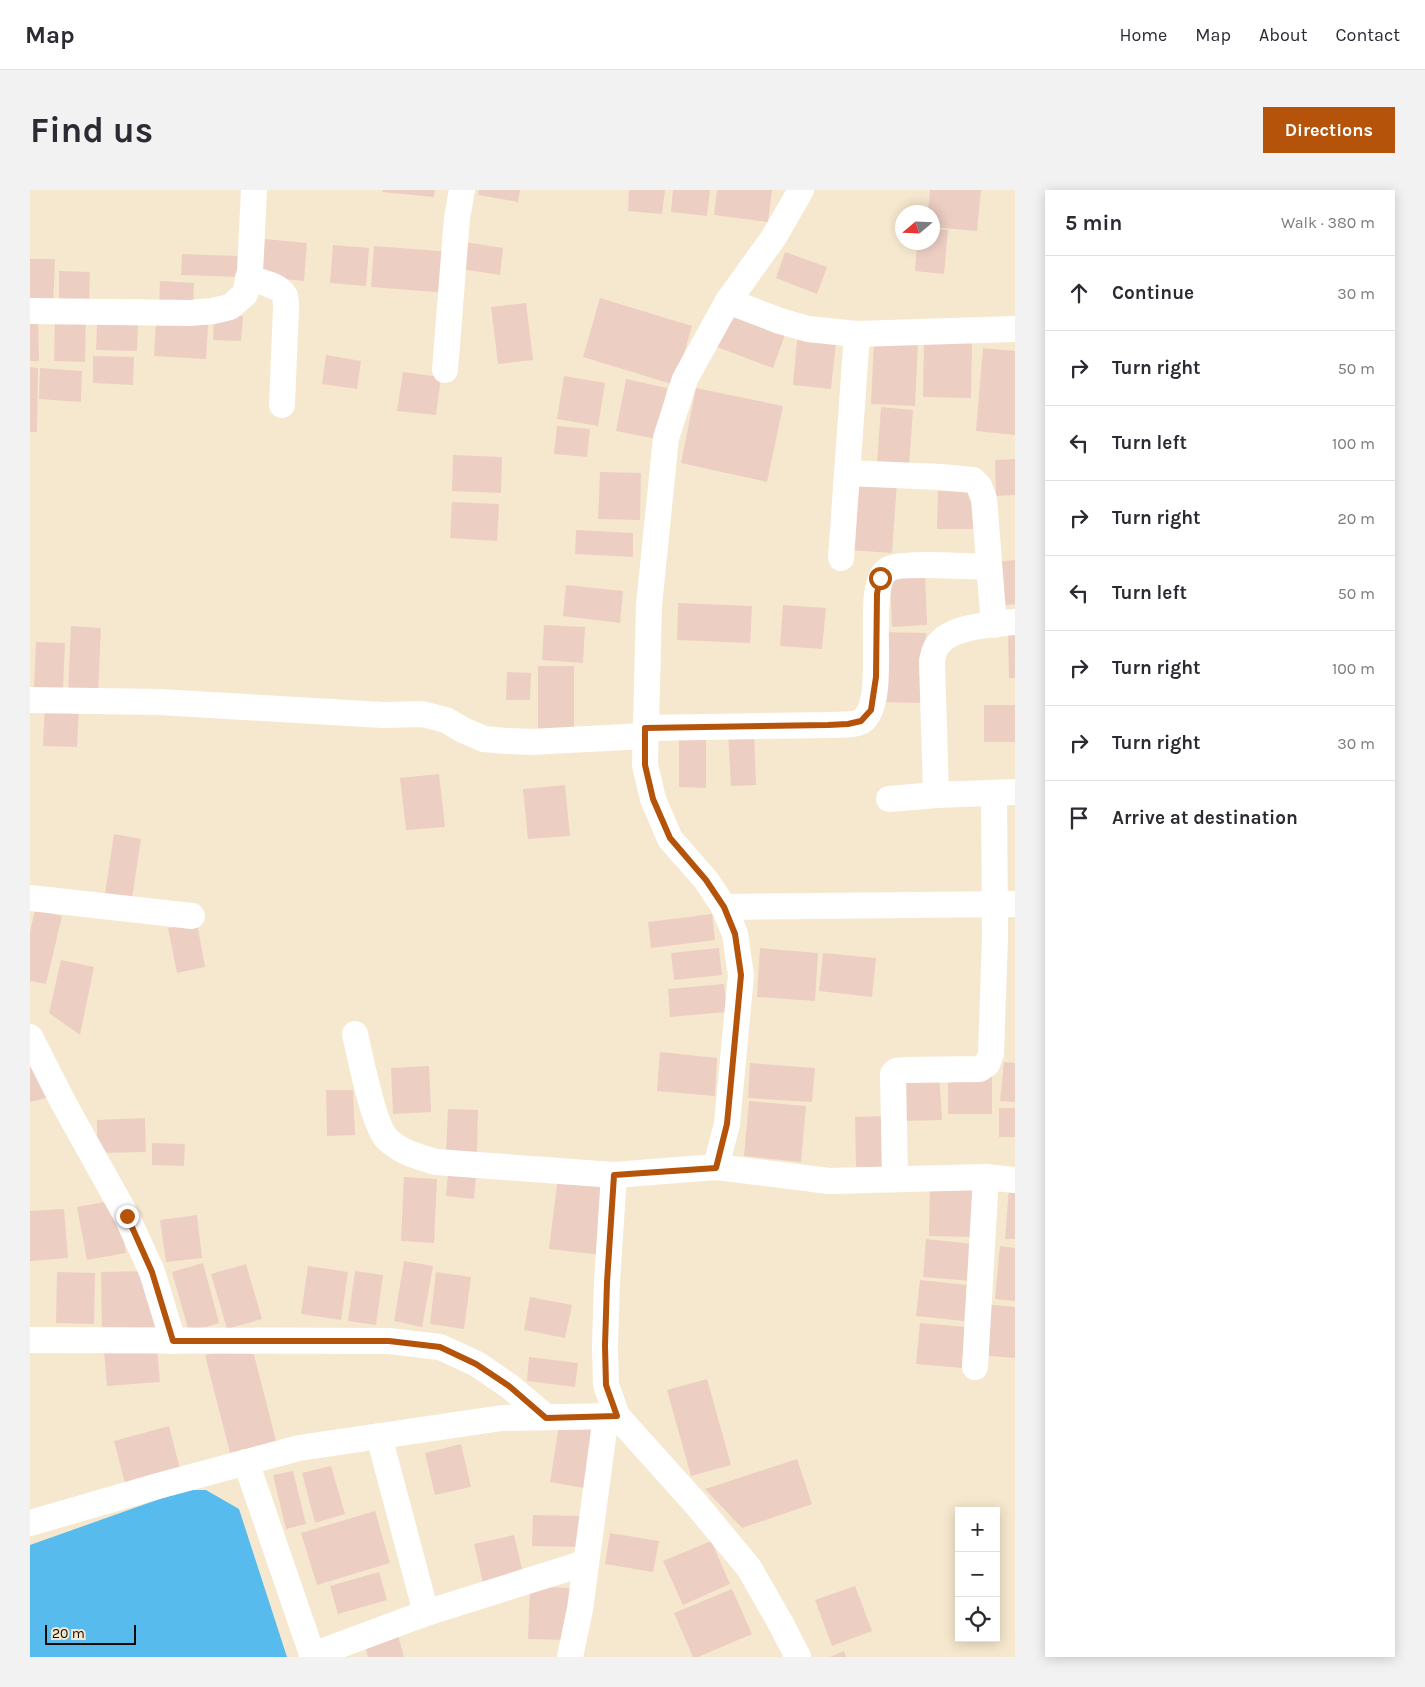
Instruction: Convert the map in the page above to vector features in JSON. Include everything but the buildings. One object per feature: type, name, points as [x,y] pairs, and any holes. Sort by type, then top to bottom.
[{"type":"street","points":[[30,311],[190,313],[230,307],[244,294],[250,271],[254,190]]},
{"type":"street","points":[[445,370],[457,218],[462,190]]},
{"type":"street","points":[[716,1168],[727,1124],[741,975],[735,934],[724,907],[706,880],[670,838],[653,799],[645,765],[644,732],[648,605],[666,438],[685,379],[728,301],[774,237],[801,190]]},
{"type":"street","points":[[248,278],[270,284],[279,289],[285,296],[282,405]]},
{"type":"street","points":[[728,301],[780,321],[808,329],[857,334],[1015,329]]},
{"type":"street","points":[[841,558],[857,334]]},
{"type":"street","points":[[847,473],[973,480],[984,499],[989,567],[1004,623],[957,631],[944,639],[936,647],[932,661],[936,795]]},
{"type":"street","points":[[30,700],[159,702],[383,715],[422,714],[446,720],[484,739],[531,742],[644,732],[835,725],[861,721],[871,710],[876,677],[877,594],[880,578],[888,569],[903,565],[989,567]]},
{"type":"street","points":[[889,799],[1005,792],[1005,904],[991,1054],[987,1064],[980,1070],[906,1070],[896,1071],[893,1074],[895,1179]]},
{"type":"street","points":[[30,898],[192,916]]},
{"type":"street","points":[[724,907],[1005,904]]},
{"type":"street","points":[[354,1034],[375,1115],[386,1139],[409,1155],[436,1162],[614,1175],[716,1168],[829,1181],[986,1177],[1015,1180]]},
{"type":"street","points":[[30,1037],[63,1102],[127,1216],[152,1272],[173,1341]]},
{"type":"street","points":[[570,1657],[580,1609],[611,1416],[606,1385],[605,1346],[614,1175]]},
{"type":"street","points":[[975,1367],[986,1177]]},
{"type":"street","points":[[30,1340],[389,1341],[440,1347],[476,1364],[509,1386],[546,1418]]},
{"type":"street","points":[[30,1523],[299,1448],[502,1418],[611,1416],[697,1504],[749,1568],[798,1657]]},
{"type":"street","points":[[379,1436],[426,1614]]},
{"type":"street","points":[[246,1462],[313,1656],[426,1614],[586,1563]]},
{"type":"water","points":[[185,1490],[206,1490],[239,1509],[287,1657],[30,1657],[30,1545]]},
{"type":"route","points":[[127,1216],[152,1272],[173,1341],[389,1341],[440,1347],[476,1364],[509,1386],[546,1418],[617,1416],[606,1385],[605,1346],[614,1175],[716,1168],[727,1124],[741,975],[735,934],[724,907],[706,880],[670,838],[653,799],[645,765],[645,728],[828,725],[861,721],[871,710],[876,677],[877,594],[880,578]]}]
